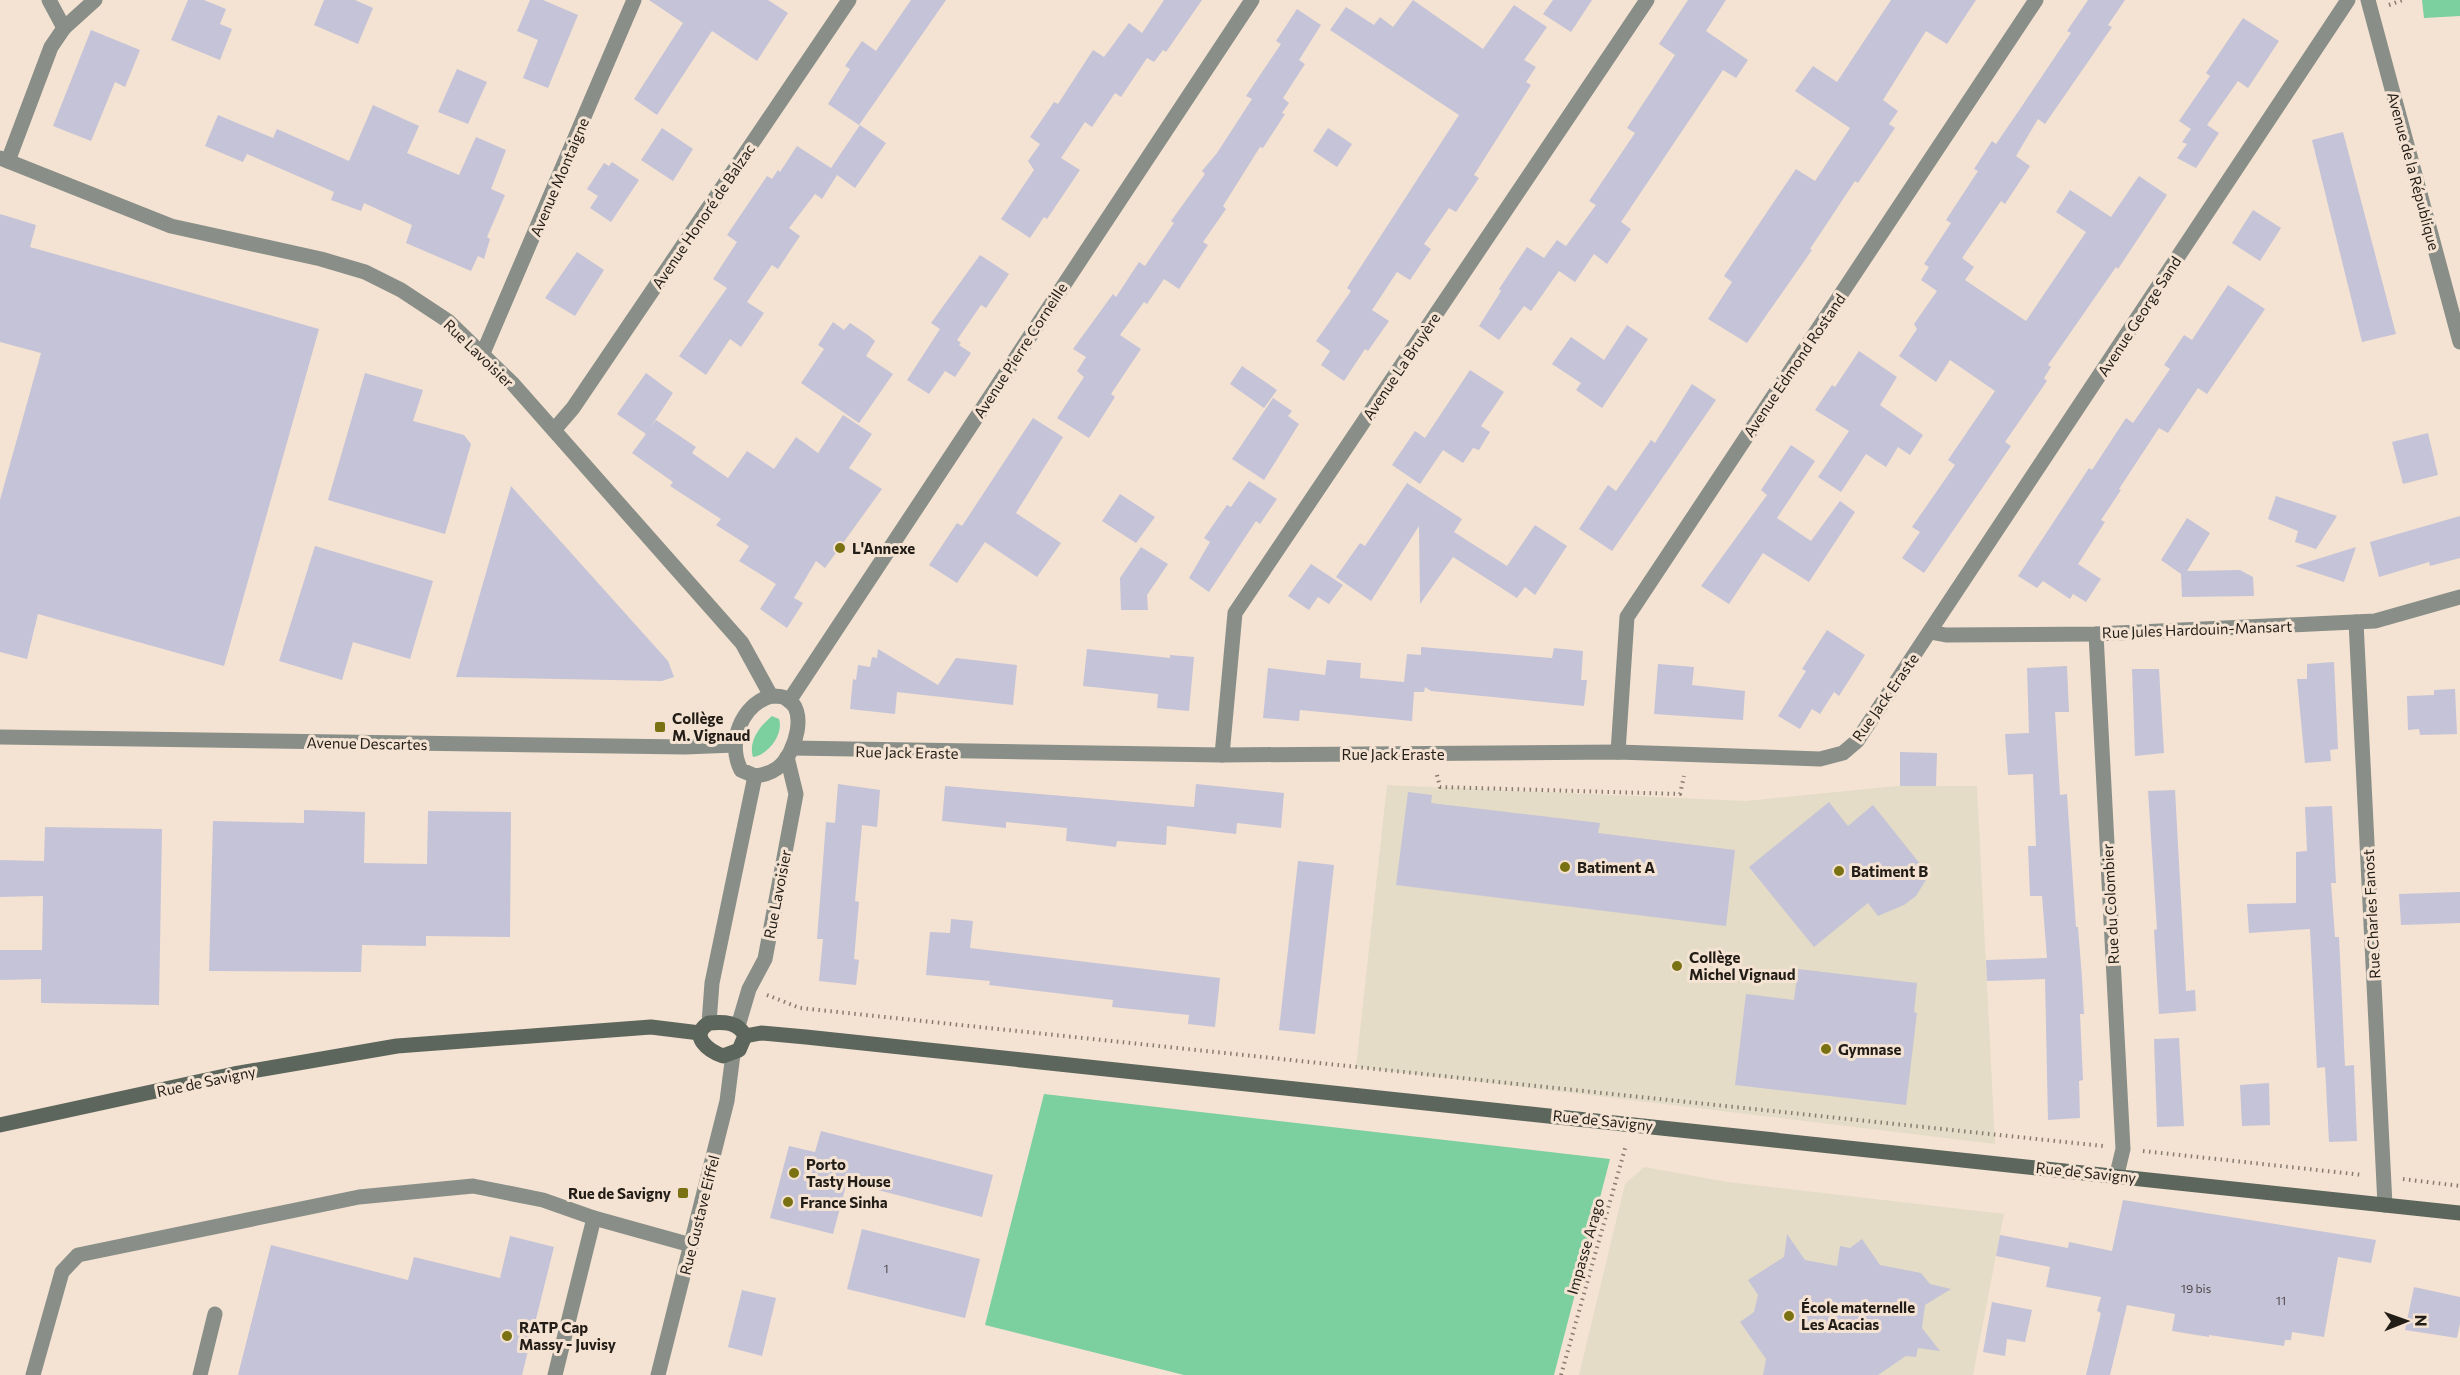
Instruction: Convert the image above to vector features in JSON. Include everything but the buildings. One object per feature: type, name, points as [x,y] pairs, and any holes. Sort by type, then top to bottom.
[{"type":"street","points":[[49,0],[64,28]]},
{"type":"street","points":[[4,160],[51,47],[64,28],[95,0]]},
{"type":"street","name":"Avenue Montaigne","points":[[483,353],[634,0]]},
{"type":"street","name":"Avenue Honoré de Balzac","points":[[554,430],[573,408],[849,0]]},
{"type":"street","name":"Avenue Pierre Corneille","points":[[789,701],[1252,0]]},
{"type":"street","name":"Avenue La Bruyère","points":[[1222,755],[1235,613],[1647,0]]},
{"type":"street","name":"Avenue Edmond Rostand","points":[[1618,752],[1627,617],[2036,0]]},
{"type":"street","name":"Avenue George Sand","points":[[1930,632],[2348,0]]},
{"type":"street","name":"Avenue de la République","points":[[2368,0],[2460,342]]},
{"type":"street","name":"Rue Lavoisier","points":[[4,160],[171,226],[321,259],[365,272],[401,290],[448,321],[483,353],[554,430],[742,643],[771,696]]},
{"type":"street","name":"Rue Jules Hardouin-Mansart","points":[[1930,632],[1946,635],[2096,634],[2356,622],[2390,618],[2460,597]]},
{"type":"street","name":"Rue Charles Fanost","points":[[2356,622],[2385,1205]]},
{"type":"street","name":"Rue Jack Eraste","points":[[790,753],[1222,755],[1618,752],[1820,759],[1843,753],[1857,741],[1930,632]]},
{"type":"street","name":"Rue du Colombier","points":[[2096,634],[2122,1149],[2117,1174]]},
{"type":"street","points":[[771,696],[785,697],[789,701],[798,721],[790,753],[777,768],[755,776],[741,770],[735,745],[747,712],[761,699],[771,696]]},
{"type":"street","name":"Avenue Descartes","points":[[0,737],[650,746],[735,745]]},
{"type":"street","name":"Rue Lavoisier","points":[[742,1031],[749,989],[765,959],[794,806],[796,794],[790,753]]},
{"type":"street","points":[[704,1028],[729,1023],[742,1031],[739,1050],[723,1056],[707,1049],[701,1041],[755,776]]},
{"type":"street","name":"Rue de Savigny","points":[[0,1125],[234,1074],[397,1046],[651,1027],[704,1028]]},
{"type":"street","name":"Rue de Savigny","points":[[742,1031],[2117,1174],[2460,1213]]},
{"type":"street","name":"Rue Gustave Eiffel","points":[[658,1375],[727,1101],[732,1054]]},
{"type":"street","points":[[33,1375],[62,1272],[78,1255],[359,1197],[473,1186],[543,1200],[594,1218],[691,1245]]},
{"type":"street","points":[[555,1375],[594,1218]]},
{"type":"street","points":[[200,1375],[215,1314]]},
{"type":"path","points":[[1431,754],[1440,787],[1680,794],[1688,755]]},
{"type":"path","points":[[761,993],[800,1008],[2460,1186]]},
{"type":"path","name":"Impasse Arago","points":[[1561,1375],[1632,1124]]},
{"type":"shaded area","name":"Collège Michel Vignaud","points":[[1387,785],[1746,801],[1897,786],[1977,786],[1995,1144],[1356,1067]]},
{"type":"shaded area","name":"École maternelle Les Acacias","points":[[1644,1167],[1728,1182],[2004,1214],[1973,1375],[1579,1375],[1625,1184]]},
{"type":"green space","points":[[2422,0],[2460,0],[2460,16],[2424,18]]},
{"type":"green space","points":[[772,716],[779,719],[777,737],[769,748],[753,757],[752,745],[756,734]]},
{"type":"green space","points":[[1044,1094],[1610,1159],[1554,1375],[1184,1375],[985,1325]]},
{"type":"place","name":"L'Annexe","points":[[840,548]]},
{"type":"place","name":"Collège M. Vignaud","points":[[660,727]]},
{"type":"place","name":"Batiment A","points":[[1565,867]]},
{"type":"place","name":"Batiment B","points":[[1839,871]]},
{"type":"place","name":"Collège Michel Vignaud","points":[[1677,966]]},
{"type":"place","name":"Gymnase","points":[[1826,1049]]},
{"type":"place","name":"Porto Tasty House","points":[[794,1173]]},
{"type":"place","name":"Rue de Savigny","points":[[683,1193]]},
{"type":"place","name":"France Sinha","points":[[788,1202]]},
{"type":"place","name":"École maternelle Les Acacias","points":[[1789,1316]]},
{"type":"place","name":"RATP Cap Massy - Juvisy","points":[[507,1336]]}]
